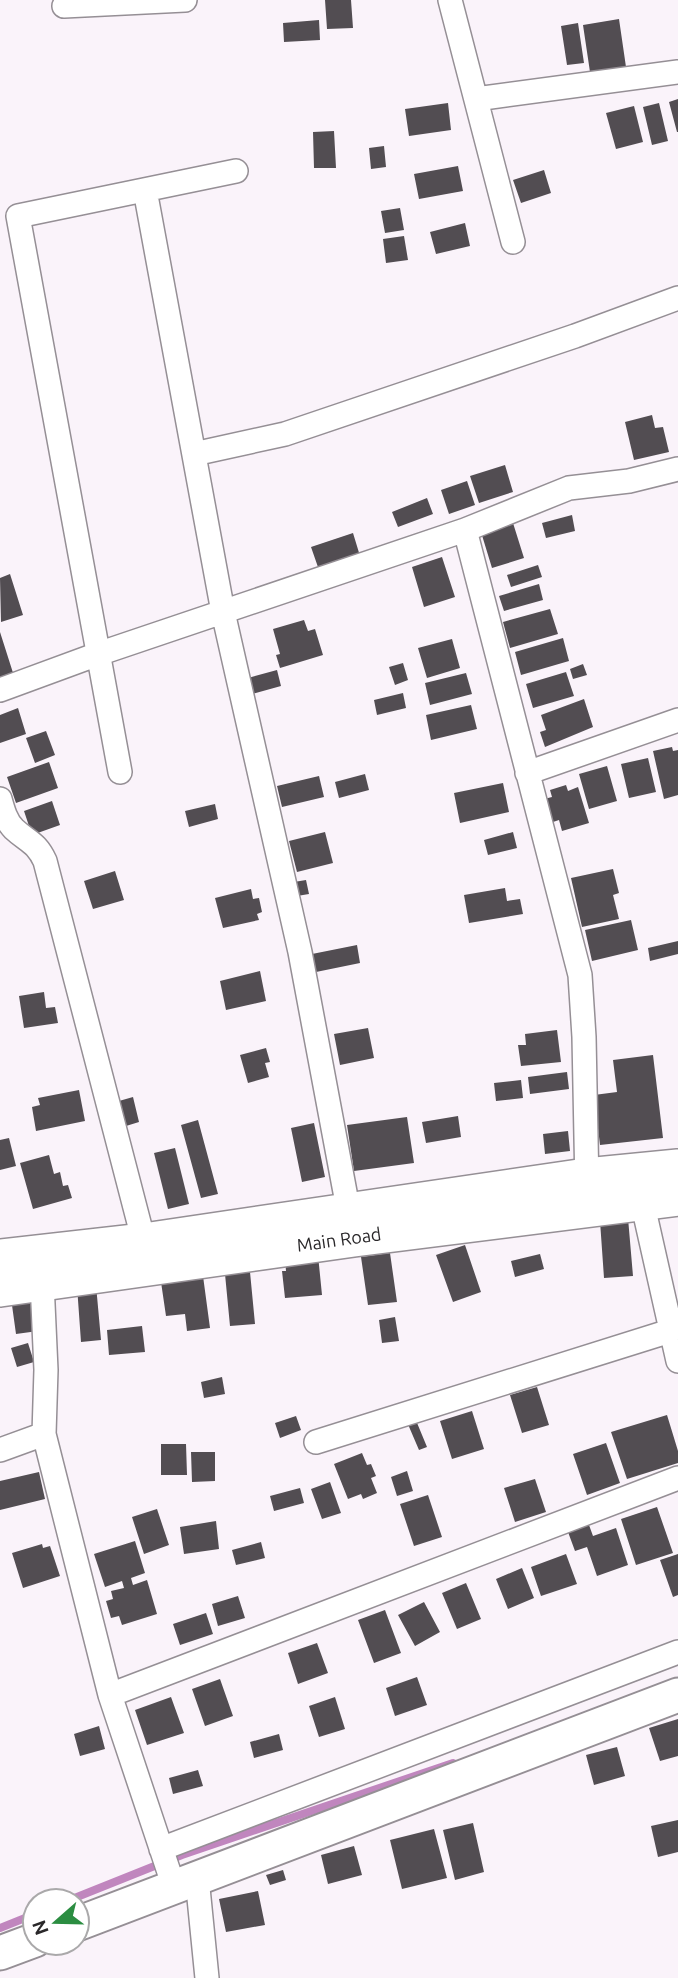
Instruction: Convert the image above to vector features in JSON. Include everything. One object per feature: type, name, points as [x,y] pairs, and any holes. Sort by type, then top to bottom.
[{"type":"main road","name":"Main Road","points":[[0,1258],[351,1224],[587,1192],[678,1168]]},
{"type":"main road","name":"Main Road","points":[[587,1192],[642,1201],[678,1197]]},
{"type":"main road","name":"Main Road","points":[[0,1288],[351,1224]]},
{"type":"street","points":[[64,6],[185,0]]},
{"type":"street","points":[[450,0],[513,242]]},
{"type":"street","points":[[476,99],[678,72]]},
{"type":"street","points":[[120,772],[18,216],[236,172]]},
{"type":"street","points":[[145,190],[223,612],[300,952],[351,1224]]},
{"type":"street","points":[[194,454],[285,433],[562,341],[678,298]]},
{"type":"street","points":[[0,690],[98,654],[465,530],[569,488],[629,481],[678,469]]},
{"type":"street","points":[[465,530],[580,975],[587,1192]]},
{"type":"street","points":[[527,773],[678,720]]},
{"type":"street","points":[[0,799],[8,821],[15,830],[32,840],[45,861],[144,1242]]},
{"type":"street","points":[[642,1201],[678,1361]]},
{"type":"street","points":[[42,1282],[46,1370],[44,1434],[110,1695],[173,1869],[207,1978]]},
{"type":"street","points":[[316,1442],[670,1331]]},
{"type":"street","points":[[0,1450],[44,1434]]},
{"type":"street","points":[[110,1695],[678,1478]]},
{"type":"street","points":[[91,1916],[173,1869],[678,1653]]},
{"type":"street","points":[[173,1869],[678,1695]]},
{"type":"street","points":[[0,1953],[21,1945]]},
{"type":"building","points":[[325,0],[351,0],[353,28],[327,29]]},
{"type":"building","points":[[619,19],[626,67],[590,72],[583,25]]},
{"type":"building","points":[[319,20],[320,40],[284,42],[283,23]]},
{"type":"building","points":[[578,23],[584,63],[567,65],[561,26]]},
{"type":"building","points":[[678,99],[678,132],[677,132],[669,102]]},
{"type":"building","points":[[448,103],[451,130],[409,136],[405,109]]},
{"type":"building","points":[[659,103],[668,141],[652,145],[643,107]]},
{"type":"building","points":[[634,106],[643,142],[616,149],[606,113]]},
{"type":"building","points":[[334,131],[336,168],[314,168],[313,132]]},
{"type":"building","points":[[384,146],[386,167],[371,169],[369,148]]},
{"type":"building","points":[[458,166],[463,191],[419,199],[414,174]]},
{"type":"building","points":[[544,170],[551,193],[521,203],[513,180]]},
{"type":"building","points":[[400,208],[404,230],[385,233],[381,211]]},
{"type":"building","points":[[465,223],[470,246],[436,254],[430,232]]},
{"type":"building","points":[[404,236],[408,260],[386,263],[383,239]]},
{"type":"building","points":[[652,415],[655,428],[663,427],[669,452],[634,460],[625,422]]},
{"type":"building","points":[[505,465],[513,492],[479,503],[470,476]]},
{"type":"building","points":[[467,481],[475,505],[449,514],[441,490]]},
{"type":"building","points":[[427,498],[433,514],[398,527],[392,512]]},
{"type":"building","points":[[572,515],[575,531],[546,538],[542,523]]},
{"type":"building","points":[[513,523],[524,558],[492,568],[481,532]]},
{"type":"building","points":[[353,533],[360,556],[319,570],[311,547]]},
{"type":"building","points":[[442,557],[455,597],[424,607],[412,567]]},
{"type":"building","points":[[538,565],[542,577],[511,587],[507,575]]},
{"type":"building","points":[[10,574],[23,615],[1,622],[0,578]]},
{"type":"building","points":[[539,584],[543,600],[504,611],[499,596]]},
{"type":"building","points":[[550,609],[558,634],[510,648],[503,622]]},
{"type":"building","points":[[304,620],[308,631],[315,629],[323,655],[280,668],[276,655],[280,654],[273,629]]},
{"type":"building","points":[[0,632],[14,676],[0,680]]},
{"type":"building","points":[[563,638],[569,661],[521,675],[515,652]]},
{"type":"building","points":[[452,639],[460,668],[427,678],[418,648]]},
{"type":"building","points":[[403,663],[408,680],[395,685],[389,667]]},
{"type":"building","points":[[583,664],[587,675],[573,679],[570,669]]},
{"type":"building","points":[[277,670],[281,686],[252,694],[248,678]]},
{"type":"building","points":[[566,672],[574,696],[533,708],[526,684]]},
{"type":"building","points":[[466,673],[472,694],[430,705],[425,683]]},
{"type":"building","points":[[403,693],[406,708],[377,715],[374,700]]},
{"type":"building","points":[[584,699],[593,727],[545,747],[540,732],[546,730],[541,715]]},
{"type":"building","points":[[471,705],[477,729],[431,740],[426,715]]},
{"type":"building","points":[[18,708],[26,734],[0,743],[0,715]]},
{"type":"building","points":[[46,731],[55,755],[35,763],[26,738]]},
{"type":"building","points":[[672,747],[673,751],[678,750],[678,795],[664,799],[653,751]]},
{"type":"building","points":[[648,758],[656,792],[629,798],[621,764]]},
{"type":"building","points":[[49,762],[58,788],[16,803],[7,777]]},
{"type":"building","points":[[607,766],[617,801],[589,809],[579,774]]},
{"type":"building","points":[[365,774],[369,790],[339,798],[335,782]]},
{"type":"building","points":[[319,776],[324,797],[282,807],[277,786]]},
{"type":"building","points":[[503,783],[509,812],[460,823],[454,793]]},
{"type":"building","points":[[566,785],[568,791],[578,787],[589,823],[562,831],[559,820],[547,824],[540,800],[552,797],[550,790]]},
{"type":"building","points":[[52,801],[60,825],[32,835],[24,811]]},
{"type":"building","points":[[215,804],[218,819],[189,827],[185,811]]},
{"type":"building","points":[[325,832],[333,863],[297,872],[289,841]]},
{"type":"building","points":[[513,832],[517,848],[488,855],[484,840]]},
{"type":"building","points":[[613,869],[619,893],[613,895],[619,919],[582,927],[571,878]]},
{"type":"building","points":[[115,871],[124,900],[93,909],[84,881]]},
{"type":"building","points":[[306,880],[309,894],[297,896],[294,882]]},
{"type":"building","points":[[505,888],[507,901],[520,899],[523,914],[469,923],[464,895]]},
{"type":"building","points":[[251,889],[253,899],[259,898],[262,912],[257,914],[259,920],[223,928],[215,898]]},
{"type":"building","points":[[631,920],[638,950],[592,961],[585,930]]},
{"type":"building","points":[[678,941],[678,954],[650,961],[648,948]]},
{"type":"building","points":[[357,945],[360,963],[316,972],[312,954]]},
{"type":"building","points":[[260,971],[266,1001],[226,1010],[220,981]]},
{"type":"building","points":[[44,992],[46,1008],[55,1007],[58,1023],[24,1028],[19,996]]},
{"type":"building","points":[[368,1028],[374,1058],[340,1065],[334,1034]]},
{"type":"building","points":[[557,1030],[561,1062],[521,1066],[518,1045],[526,1045],[525,1034]]},
{"type":"building","points":[[266,1048],[270,1062],[265,1063],[269,1077],[248,1083],[240,1055]]},
{"type":"building","points":[[653,1055],[663,1138],[600,1145],[594,1095],[617,1092],[613,1060]]},
{"type":"building","points":[[567,1072],[569,1089],[530,1094],[528,1077]]},
{"type":"building","points":[[521,1080],[523,1098],[496,1101],[494,1083]]},
{"type":"building","points":[[79,1090],[85,1121],[36,1131],[32,1107],[40,1105],[38,1098]]},
{"type":"building","points":[[133,1097],[139,1122],[126,1126],[119,1101]]},
{"type":"building","points":[[458,1116],[461,1137],[426,1143],[422,1122]]},
{"type":"building","points":[[407,1117],[414,1163],[354,1171],[347,1125]]},
{"type":"building","points":[[198,1120],[218,1194],[201,1198],[181,1125]]},
{"type":"building","points":[[314,1123],[325,1177],[302,1182],[291,1128]]},
{"type":"building","points":[[568,1131],[570,1151],[545,1154],[543,1134]]},
{"type":"building","points":[[9,1138],[16,1166],[0,1170],[0,1140]]},
{"type":"building","points":[[175,1148],[189,1204],[168,1209],[154,1153]]},
{"type":"building","points":[[49,1155],[54,1174],[60,1172],[63,1186],[68,1185],[72,1198],[33,1209],[20,1163]]},
{"type":"building","points":[[628,1218],[633,1276],[604,1278],[600,1221]]},
{"type":"building","points":[[465,1245],[481,1292],[453,1302],[436,1255]]},
{"type":"building","points":[[390,1253],[397,1302],[368,1305],[361,1257]]},
{"type":"building","points":[[540,1254],[544,1269],[515,1277],[511,1261]]},
{"type":"building","points":[[318,1255],[322,1295],[285,1298],[282,1271],[286,1271],[285,1259]]},
{"type":"building","points":[[250,1272],[255,1324],[230,1326],[225,1274]]},
{"type":"building","points":[[203,1276],[210,1328],[187,1331],[185,1314],[166,1316],[161,1282]]},
{"type":"building","points":[[96,1285],[101,1340],[81,1342],[77,1286]]},
{"type":"building","points":[[33,1295],[38,1331],[16,1334],[11,1298]]},
{"type":"building","points":[[395,1317],[399,1341],[382,1343],[379,1320]]},
{"type":"building","points":[[142,1326],[145,1352],[109,1355],[107,1330]]},
{"type":"building","points":[[28,1343],[34,1362],[17,1367],[11,1348]]},
{"type":"building","points":[[222,1377],[225,1394],[204,1398],[201,1382]]},
{"type":"building","points":[[537,1387],[549,1425],[522,1433],[510,1395]]},
{"type":"building","points":[[472,1411],[484,1449],[452,1459],[440,1421]]},
{"type":"building","points":[[667,1415],[678,1451],[678,1463],[627,1479],[611,1432]]},
{"type":"building","points":[[296,1416],[301,1430],[280,1438],[275,1423]]},
{"type":"building","points":[[415,1418],[427,1447],[419,1450],[407,1422]]},
{"type":"building","points":[[606,1443],[620,1483],[587,1495],[573,1454]]},
{"type":"building","points":[[161,1444],[186,1444],[187,1475],[161,1475]]},
{"type":"building","points":[[191,1452],[215,1452],[215,1481],[192,1482]]},
{"type":"building","points":[[362,1453],[376,1476],[371,1478],[377,1493],[363,1499],[361,1494],[348,1499],[334,1464]]},
{"type":"building","points":[[407,1471],[413,1491],[397,1496],[391,1477]]},
{"type":"building","points":[[39,1472],[45,1499],[0,1510],[0,1481]]},
{"type":"building","points":[[535,1479],[546,1512],[515,1522],[504,1488]]},
{"type":"building","points":[[330,1482],[341,1513],[322,1519],[311,1489]]},
{"type":"building","points":[[300,1488],[304,1503],[274,1511],[270,1496]]},
{"type":"building","points":[[428,1495],[442,1537],[414,1546],[400,1504]]},
{"type":"building","points":[[657,1507],[673,1553],[636,1565],[621,1519]]},
{"type":"building","points":[[157,1509],[169,1545],[144,1554],[132,1517]]},
{"type":"building","points":[[216,1521],[219,1549],[184,1554],[180,1527]]},
{"type":"building","points":[[589,1525],[593,1536],[616,1528],[628,1565],[597,1576],[587,1547],[575,1551],[568,1532]]},
{"type":"building","points":[[135,1541],[145,1573],[131,1578],[133,1585],[147,1580],[157,1614],[122,1625],[119,1616],[111,1618],[106,1601],[113,1599],[111,1591],[124,1588],[122,1581],[105,1587],[94,1554]]},
{"type":"building","points":[[261,1542],[265,1558],[236,1565],[232,1550]]},
{"type":"building","points":[[42,1544],[43,1548],[50,1546],[60,1576],[23,1588],[12,1553]]},
{"type":"building","points":[[566,1554],[577,1584],[541,1596],[531,1567]]},
{"type":"building","points":[[678,1554],[678,1595],[673,1597],[660,1560]]},
{"type":"building","points":[[522,1568],[534,1598],[508,1609],[496,1579]]},
{"type":"building","points":[[466,1583],[481,1619],[457,1629],[442,1593]]},
{"type":"building","points":[[238,1596],[245,1618],[218,1626],[212,1604]]},
{"type":"building","points":[[424,1602],[440,1632],[415,1646],[398,1615]]},
{"type":"building","points":[[385,1610],[401,1653],[374,1663],[358,1620]]},
{"type":"building","points":[[206,1613],[213,1634],[180,1645],[173,1624]]},
{"type":"building","points":[[317,1643],[328,1673],[298,1684],[288,1653]]},
{"type":"building","points":[[417,1677],[427,1705],[395,1716],[386,1688]]},
{"type":"building","points":[[220,1679],[233,1716],[205,1726],[192,1689]]},
{"type":"building","points":[[171,1697],[184,1733],[147,1745],[135,1710]]},
{"type":"building","points":[[335,1697],[345,1729],[319,1737],[309,1706]]},
{"type":"building","points":[[678,1719],[678,1756],[660,1761],[649,1728]]},
{"type":"building","points":[[99,1726],[105,1749],[80,1756],[74,1734]]},
{"type":"building","points":[[279,1734],[283,1750],[254,1758],[250,1742]]},
{"type":"building","points":[[617,1747],[625,1776],[594,1785],[586,1755]]},
{"type":"building","points":[[198,1770],[203,1786],[173,1794],[169,1778]]},
{"type":"building","points":[[678,1820],[678,1852],[658,1857],[651,1826]]},
{"type":"building","points":[[473,1823],[484,1872],[455,1880],[443,1830]]},
{"type":"building","points":[[434,1829],[447,1878],[402,1889],[390,1840]]},
{"type":"building","points":[[354,1846],[362,1875],[328,1884],[321,1855]]},
{"type":"building","points":[[283,1870],[286,1880],[270,1885],[266,1875]]},
{"type":"building","points":[[258,1891],[265,1925],[226,1932],[219,1899]]},
{"type":"waterway","points":[[91,1891],[182,1855],[453,1763]]},
{"type":"waterway","points":[[0,1928],[21,1920]]}]
